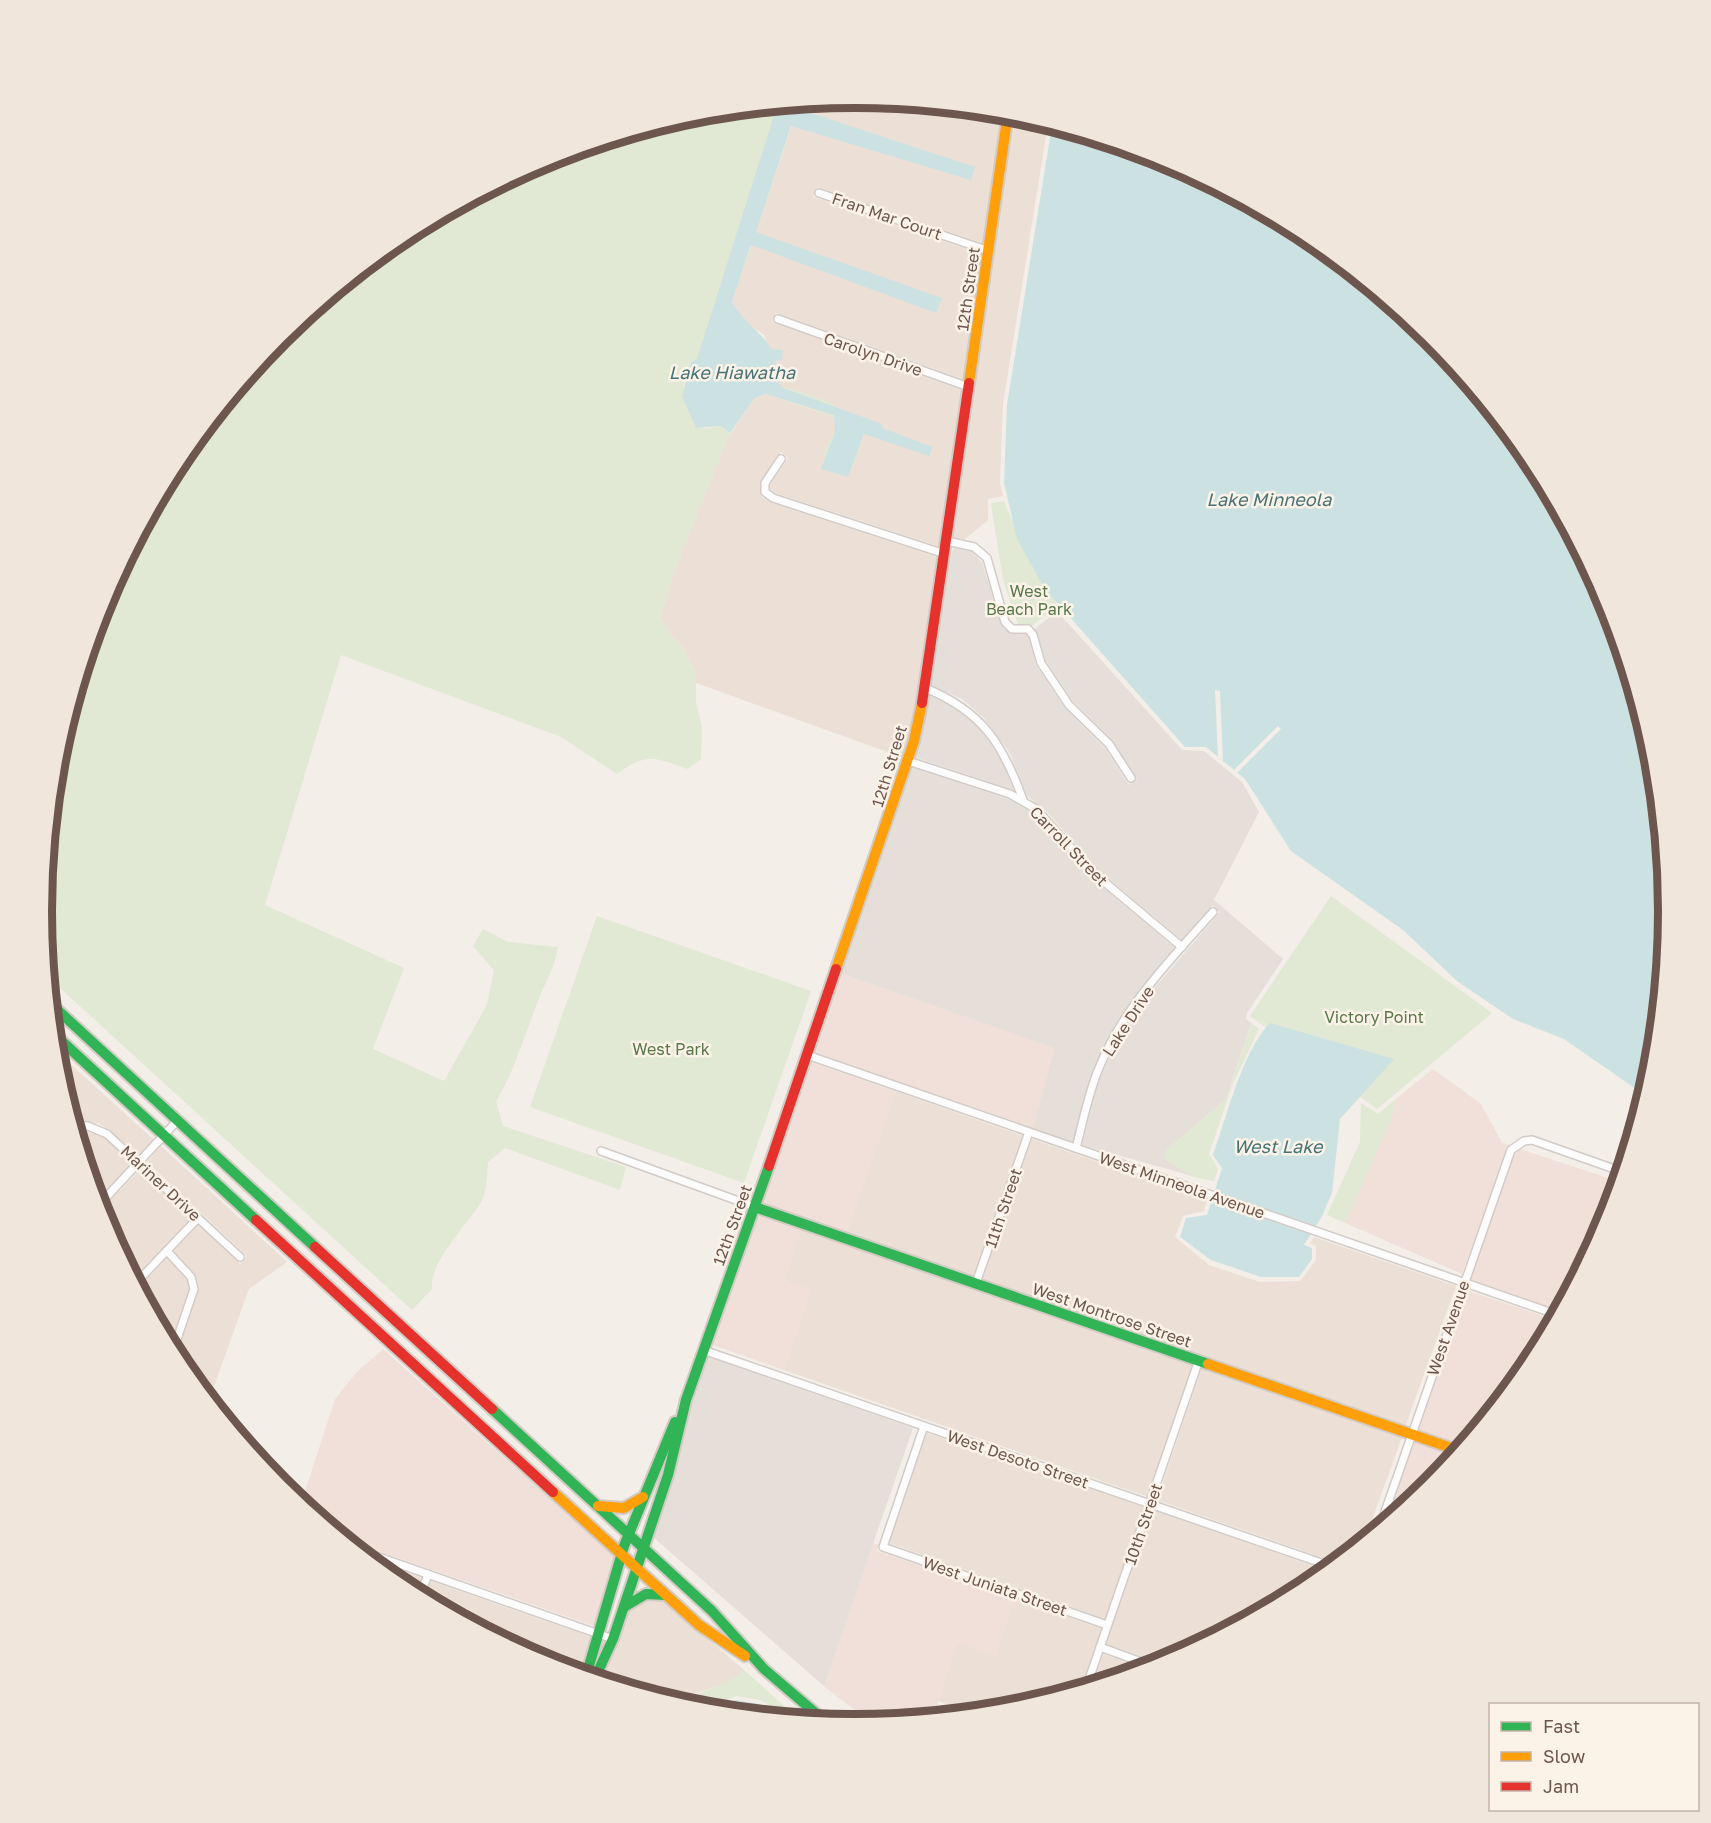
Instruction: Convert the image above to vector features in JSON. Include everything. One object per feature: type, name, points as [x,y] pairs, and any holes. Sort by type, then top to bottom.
[{"type":"main road","name":"12th Street","points":[[598,1672],[613,1639],[668,1475],[686,1400],[703,1350],[755,1207],[908,761],[925,688],[1006,123]]},
{"type":"main road","points":[[59,1011],[712,1611],[764,1669]]},
{"type":"main road","points":[[64,1043],[665,1595],[699,1625],[764,1669],[816,1713]]},
{"type":"main road","name":"West Montrose Street","points":[[755,1207],[1452,1448]]},
{"type":"main road","name":"12th Street","points":[[588,1668],[597,1633],[653,1469],[686,1400]]},
{"type":"main road","points":[[598,1506],[624,1508],[644,1497]]},
{"type":"main road","points":[[624,1607],[645,1594],[665,1595]]},
{"type":"street","name":"Fran Mar Court","points":[[819,193],[989,251]]},
{"type":"street","name":"Carolyn Drive","points":[[778,320],[969,387]]},
{"type":"street","points":[[781,459],[765,483],[765,492],[773,498],[945,554]]},
{"type":"street","points":[[947,541],[974,547],[987,558],[1005,622],[1012,629],[1028,629],[1033,635],[1041,663],[1069,705],[1109,744],[1131,778]]},
{"type":"street","points":[[925,688],[959,704],[981,722],[1005,756],[1023,800]]},
{"type":"street","name":"Carroll Street","points":[[908,761],[1023,800],[1046,818],[1096,875],[1182,947]]},
{"type":"street","name":"Lake Drive","points":[[1076,1148],[1092,1085],[1110,1045],[1146,989],[1213,912]]},
{"type":"street","name":"West Minneola Avenue","points":[[807,1055],[1551,1313]]},
{"type":"street","points":[[106,1198],[178,1120]]},
{"type":"street","name":"Mariner Drive","points":[[82,1126],[107,1134],[240,1257]]},
{"type":"street","name":"11th Street","points":[[976,1283],[1029,1132]]},
{"type":"street","name":"West Avenue","points":[[1383,1516],[1508,1155],[1517,1145],[1532,1140],[1616,1170]]},
{"type":"street","points":[[601,1151],[755,1207]]},
{"type":"street","points":[[141,1278],[198,1218]]},
{"type":"street","points":[[167,1251],[191,1277],[194,1289],[177,1340]]},
{"type":"street","name":"West Desoto Street","points":[[703,1350],[1323,1564]]},
{"type":"street","name":"10th Street","points":[[1089,1679],[1199,1360]]},
{"type":"street","name":"West Juniata Street","points":[[924,1426],[883,1547],[1107,1625]]},
{"type":"street","points":[[653,1469],[668,1475]]},
{"type":"street","points":[[377,1556],[613,1639]]},
{"type":"street","points":[[423,1588],[428,1574]]},
{"type":"street","points":[[1100,1647],[1140,1662]]},
{"type":"shaded area","points":[[856,108],[908,110],[960,115],[1002,125],[985,244],[817,187],[813,197],[984,255],[966,380],[776,313],[772,322],[964,391],[941,547],[775,493],[770,489],[770,485],[788,458],[781,452],[760,487],[762,497],[772,503],[940,558],[910,736],[904,758],[696,683],[696,673],[682,646],[671,636],[660,618],[676,567],[728,437],[755,398],[767,394],[833,417],[838,428],[857,425],[780,386],[764,335],[742,320],[732,302],[797,111]]},
{"type":"shaded area","points":[[1012,124],[1047,132],[1003,404],[1000,483],[1003,496],[988,499],[988,520],[964,540],[952,537]]},
{"type":"shaded area","points":[[954,548],[972,552],[982,562],[1002,626],[1011,634],[1026,634],[1037,667],[1065,708],[1105,748],[1129,785],[1137,779],[1113,741],[1073,701],[1046,661],[1035,629],[1057,611],[1182,750],[1204,751],[1242,782],[1259,812],[1214,900],[1283,959],[1247,1013],[1246,1019],[1251,1023],[1226,1099],[1165,1151],[1165,1159],[1192,1176],[1082,1145],[1097,1086],[1114,1047],[1150,993],[1220,912],[1213,905],[1182,940],[1099,871],[1049,814],[1027,796],[1010,753],[984,718],[962,699],[930,685],[950,555]]},
{"type":"shaded area","points":[[928,695],[957,709],[978,726],[1001,759],[1014,790],[914,757]]},
{"type":"shaded area","points":[[910,767],[1008,799],[1033,813],[1093,879],[1175,948],[1143,986],[1106,1042],[1088,1083],[1073,1142],[1033,1128],[1055,1048],[840,973]]},
{"type":"shaded area","points":[[840,973],[1056,1048],[1033,1128],[813,1052]]},
{"type":"shaded area","points":[[67,1061],[154,1140],[140,1155],[99,1123],[81,1122]]},
{"type":"shaded area","points":[[810,1062],[895,1091],[847,1233],[761,1203]]},
{"type":"shaded area","points":[[1433,1069],[1481,1104],[1502,1143],[1509,1145],[1461,1276],[1460,1273],[1345,1223],[1391,1120],[1396,1099]]},
{"type":"shaded area","points":[[895,1091],[1023,1136],[973,1277],[847,1233]]},
{"type":"shaded area","points":[[83,1131],[104,1138],[132,1163],[104,1193]]},
{"type":"shaded area","points":[[1032,1139],[1207,1200],[1204,1211],[1183,1216],[1175,1237],[1209,1265],[1260,1282],[1300,1281],[1316,1260],[1316,1246],[1310,1243],[1314,1237],[1456,1286],[1405,1427],[982,1280]]},
{"type":"shaded area","points":[[161,1146],[287,1262],[249,1289],[212,1392],[180,1345],[199,1287],[195,1274],[174,1251],[198,1225],[240,1264],[247,1256],[147,1162]]},
{"type":"shaded area","points":[[1520,1149],[1612,1179],[1576,1267],[1553,1309],[1470,1280],[1513,1157]]},
{"type":"shaded area","points":[[140,1170],[191,1218],[139,1274],[108,1203]]},
{"type":"shaded area","points":[[758,1213],[801,1228],[784,1280],[812,1289],[784,1370],[710,1344]]},
{"type":"shaded area","points":[[801,1228],[1193,1364],[1148,1497],[784,1370],[811,1290],[784,1280]]},
{"type":"shaded area","points":[[167,1258],[187,1280],[189,1289],[174,1335],[160,1313],[144,1283]]},
{"type":"shaded area","points":[[1466,1290],[1548,1318],[1493,1400],[1456,1444],[1418,1431]]},
{"type":"shaded area","points":[[383,1349],[617,1559],[594,1626],[363,1546],[304,1494],[335,1399],[356,1373]]},
{"type":"shaded area","points":[[706,1356],[913,1428],[824,1686],[652,1536],[690,1402]]},
{"type":"shaded area","points":[[1202,1367],[1402,1437],[1369,1528],[1329,1560],[1157,1500]]},
{"type":"shaded area","points":[[927,1433],[1144,1507],[1105,1619],[889,1543]]},
{"type":"shaded area","points":[[1414,1441],[1448,1452],[1423,1479],[1391,1509]]},
{"type":"shaded area","points":[[1153,1510],[1318,1568],[1257,1607],[1211,1632],[1148,1659],[1106,1644]]},
{"type":"shaded area","points":[[873,1543],[878,1545],[877,1551],[1014,1598],[995,1655],[958,1643],[935,1710],[859,1714],[824,1686]]},
{"type":"shaded area","points":[[394,1568],[422,1578],[419,1585]]},
{"type":"shaded area","points":[[431,1581],[591,1637],[583,1667],[500,1632],[427,1590]]},
{"type":"shaded area","points":[[1014,1598],[1102,1629],[1083,1681],[1012,1699],[960,1708],[938,1701],[958,1642],[995,1655]]},
{"type":"shaded area","points":[[646,1599],[663,1600],[744,1670],[732,1681],[690,1697],[602,1674],[627,1610]]},
{"type":"shaded area","points":[[1103,1654],[1134,1664],[1114,1672],[1095,1678]]},
{"type":"green space","points":[[779,112],[697,360],[691,362],[684,383],[685,400],[696,424],[702,428],[721,426],[730,433],[676,567],[660,618],[671,636],[682,646],[696,673],[696,702],[702,727],[701,759],[688,769],[659,760],[644,760],[636,762],[617,774],[561,737],[341,655],[265,905],[404,968],[373,1049],[444,1081],[487,1005],[494,970],[473,946],[483,929],[508,942],[558,947],[514,1065],[496,1101],[503,1126],[626,1167],[620,1190],[505,1148],[488,1162],[484,1194],[480,1204],[442,1256],[436,1267],[432,1289],[412,1310],[56,984],[52,912],[59,807],[68,755],[95,653],[135,556],[188,465],[218,423],[288,344],[367,274],[454,216],[500,191],[548,170],[597,151],[648,136],[699,124]]},
{"type":"green space","points":[[780,386],[813,395],[832,404],[858,425],[858,447],[853,468],[839,476],[831,470],[824,459],[829,441],[838,428],[833,417],[767,394]]},
{"type":"green space","name":"West Beach Park","points":[[1004,501],[1033,569],[1058,605],[1028,629],[1020,630],[1003,580],[991,503]]},
{"type":"green space","name":"Victory Point","points":[[1331,896],[1492,1013],[1377,1109],[1250,1016]]},
{"type":"green space","name":"West Park","points":[[597,916],[811,991],[744,1183],[530,1107]]},
{"type":"green space","points":[[1251,1023],[1259,1029],[1233,1083],[1209,1154],[1218,1169],[1214,1181],[1193,1177],[1164,1159],[1165,1151],[1226,1099]]},
{"type":"green space","points":[[1396,1099],[1391,1120],[1345,1223],[1327,1215],[1360,1142],[1361,1103],[1378,1114]]},
{"type":"green space","points":[[744,1670],[791,1712],[777,1710],[761,1700],[737,1696],[719,1703],[692,1697],[737,1676]]},
{"type":"water","name":"Lake Hiawatha","points":[[802,110],[975,167],[971,180],[791,126],[756,232],[942,298],[936,313],[751,245],[732,302],[772,349],[783,350],[782,360],[775,361],[779,383],[783,388],[882,424],[882,428],[933,447],[929,456],[864,434],[848,477],[821,469],[835,432],[834,415],[766,394],[755,398],[730,433],[721,426],[696,428],[682,396],[691,362],[697,359],[775,113]]},
{"type":"water","name":"Lake Minneola","points":[[1051,133],[1114,151],[1163,170],[1211,191],[1257,216],[1344,274],[1385,308],[1459,382],[1493,423],[1523,465],[1576,556],[1616,653],[1631,704],[1652,807],[1657,859],[1658,912],[1657,964],[1652,1016],[1638,1090],[1564,1039],[1513,1019],[1457,981],[1403,930],[1291,851],[1245,779],[1206,747],[1185,747],[1044,588],[1017,539],[1004,483],[1007,405]]},
{"type":"water","name":"West Lake","points":[[1270,1023],[1394,1059],[1340,1119],[1332,1193],[1322,1216],[1304,1245],[1312,1248],[1312,1259],[1299,1277],[1261,1277],[1211,1260],[1180,1237],[1186,1218],[1207,1215],[1222,1168],[1213,1155],[1243,1067],[1260,1035]]},
{"type":"water","points":[[736,1700],[760,1704],[768,1710],[751,1708],[726,1704]]},
{"type":"pier","points":[[1215,690],[1220,691],[1223,761],[1218,757]]},
{"type":"pier","points":[[1278,726],[1281,729],[1237,773],[1234,770]]},
{"type":"traffic: fast","points":[[59,1011],[315,1247]]},
{"type":"traffic: fast","points":[[64,1043],[256,1220]]},
{"type":"traffic: fast","points":[[598,1672],[613,1639],[668,1475],[686,1400],[769,1166]]},
{"type":"traffic: fast","points":[[755,1207],[1208,1364]]},
{"type":"traffic: fast","points":[[492,1409],[712,1611],[764,1669],[816,1713]]},
{"type":"traffic: fast","points":[[588,1669],[624,1546],[675,1422]]},
{"type":"traffic: fast","points":[[624,1607],[646,1594],[665,1595]]},
{"type":"traffic: slow","points":[[969,383],[1007,123]]},
{"type":"traffic: slow","points":[[836,969],[914,741],[922,703]]},
{"type":"traffic: slow","points":[[1208,1364],[1452,1448]]},
{"type":"traffic: slow","points":[[553,1492],[699,1625],[745,1656]]},
{"type":"traffic: slow","points":[[598,1506],[624,1508],[643,1497]]},
{"type":"traffic: jam","points":[[922,703],[969,383]]},
{"type":"traffic: jam","points":[[769,1166],[836,969]]},
{"type":"traffic: jam","points":[[256,1220],[553,1492]]},
{"type":"traffic: jam","points":[[315,1247],[492,1409]]}]
